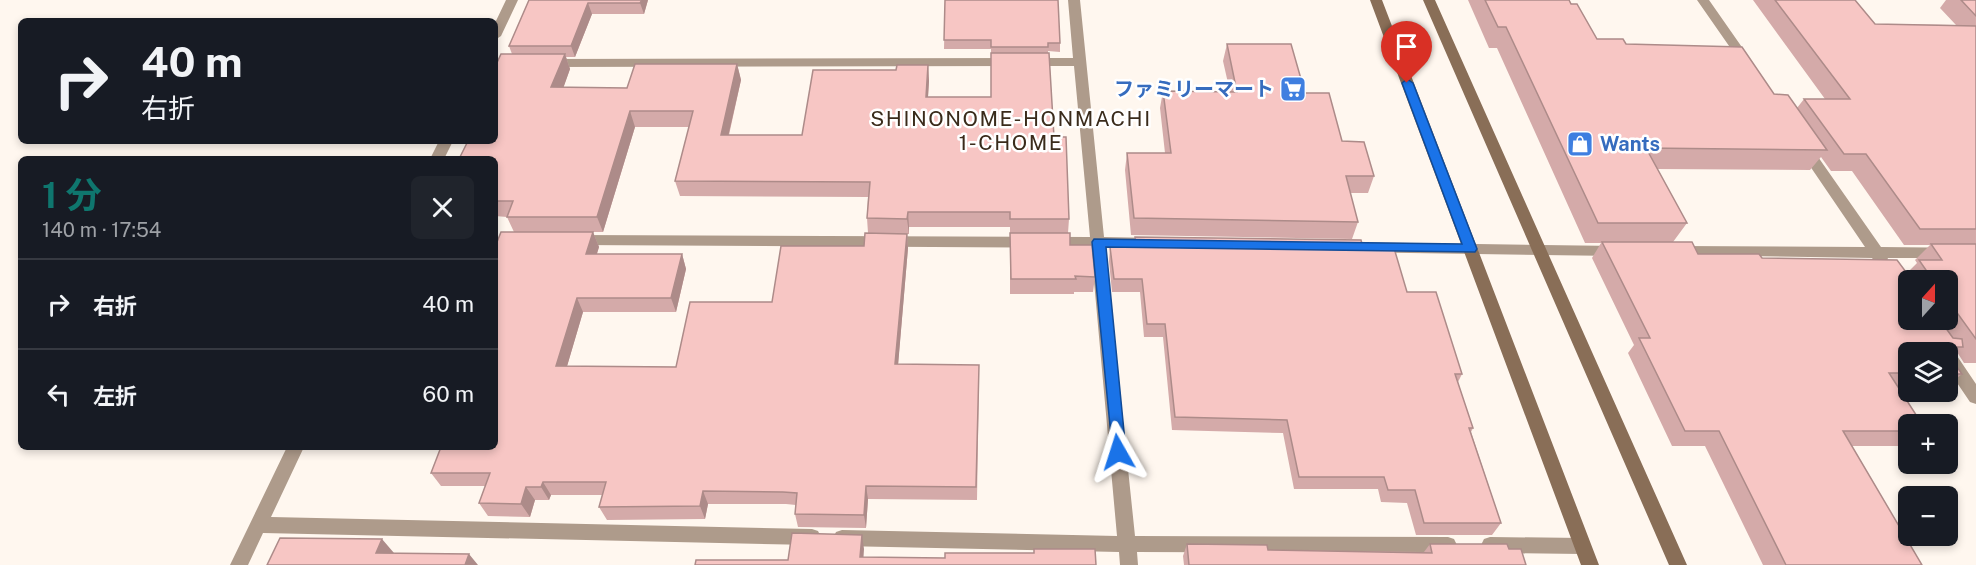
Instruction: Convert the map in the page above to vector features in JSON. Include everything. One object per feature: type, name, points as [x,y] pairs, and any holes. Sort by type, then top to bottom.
[{"type":"street","points":[[498,30],[512,0]]},
{"type":"street","points":[[1074,0],[1129,565]]},
{"type":"street","points":[[1376,0],[1590,565]]},
{"type":"street","points":[[1429,0],[1678,565]]},
{"type":"street","points":[[1703,0],[1757,78]]},
{"type":"street","points":[[531,63],[1079,62]]},
{"type":"street","points":[[1797,136],[1889,271]]},
{"type":"street","points":[[566,240],[1170,243]]},
{"type":"street","points":[[1326,246],[1632,251]]},
{"type":"street","points":[[1667,251],[1976,253]]},
{"type":"street","points":[[1958,371],[1976,397]]},
{"type":"street","points":[[239,565],[294,450]]},
{"type":"street","points":[[257,525],[1127,544],[1582,546]]},
{"type":"building","points":[[529,0],[642,0],[640,3],[588,3],[571,46],[509,46]]},
{"type":"building","points":[[945,0],[1058,0],[1060,43],[1048,43],[1048,47],[991,47],[991,40],[944,40]]},
{"type":"building","points":[[1485,0],[1569,0],[1571,4],[1577,4],[1597,39],[1623,39],[1626,44],[1742,47],[1774,94],[1788,95],[1827,150],[1646,148],[1687,223],[1598,223],[1506,27],[1498,27]]},
{"type":"building","points":[[1775,0],[1855,0],[1875,24],[1976,26],[1976,229],[1920,229],[1866,154],[1844,154],[1804,99],[1850,99]]},
{"type":"building","points":[[1961,0],[1976,0],[1976,16]]},
{"type":"building","points":[[1227,44],[1291,44],[1305,93],[1329,93],[1342,141],[1364,142],[1374,176],[1346,176],[1358,222],[1134,218],[1127,153],[1171,153],[1163,91],[1237,92]]},
{"type":"building","points":[[991,53],[1049,53],[1054,137],[1066,137],[1069,219],[1010,219],[1010,212],[908,212],[907,219],[867,218],[870,182],[675,181],[693,111],[630,111],[597,217],[507,217],[513,201],[498,201],[498,156],[460,156],[466,144],[498,144],[498,60],[501,54],[565,54],[551,87],[627,88],[635,64],[737,64],[721,135],[802,135],[813,70],[896,70],[897,65],[928,65],[926,97],[991,97]]},
{"type":"building","points":[[501,232],[593,232],[586,254],[682,254],[671,298],[577,298],[556,366],[676,367],[690,302],[772,302],[781,246],[864,246],[865,233],[907,234],[895,364],[979,365],[976,487],[866,486],[864,515],[795,514],[797,493],[783,492],[703,491],[700,506],[599,507],[606,482],[543,482],[541,487],[526,487],[521,504],[479,503],[490,473],[431,473],[440,450],[498,450],[498,240]]},
{"type":"building","points":[[1010,233],[1070,233],[1070,245],[1092,245],[1095,277],[1011,279]]},
{"type":"building","points":[[1135,237],[1361,240],[1363,248],[1394,248],[1407,292],[1436,292],[1462,374],[1455,374],[1473,428],[1469,428],[1501,523],[1424,523],[1415,490],[1388,490],[1384,477],[1299,477],[1287,420],[1175,417],[1165,324],[1147,324],[1142,279],[1114,279],[1110,247],[1136,247]]},
{"type":"building","points":[[1602,242],[1692,242],[1698,254],[1759,254],[1762,258],[1897,260],[1904,270],[1898,270],[1898,330],[1947,330],[1953,338],[1962,339],[1963,347],[1958,347],[1958,342],[1898,342],[1898,373],[1889,373],[1898,387],[1898,402],[1908,402],[1916,414],[1898,414],[1898,431],[1843,431],[1898,524],[1898,546],[1911,546],[1922,565],[1786,565],[1719,431],[1685,431],[1639,338],[1650,338]]},
{"type":"building","points":[[1931,244],[1976,244],[1976,339],[1958,314],[1958,270],[1926,270],[1919,260],[1942,260]]},
{"type":"building","points":[[792,533],[862,535],[860,557],[945,558],[945,553],[1034,553],[1034,549],[1095,549],[1096,565],[695,565],[696,560],[788,560]]},
{"type":"building","points":[[280,538],[382,539],[376,553],[469,554],[465,565],[267,565]]},
{"type":"building","points":[[1187,544],[1267,545],[1268,550],[1432,553],[1430,544],[1507,544],[1509,549],[1521,549],[1526,565],[1189,565]]},
{"type":"place","name":"ファミリーマート","points":[[1293,89]]},
{"type":"place","name":"Wants","points":[[1580,144]]},
{"type":"district","name":"SHINONOME-HONMACHI 1-CHOME","points":[[1011,130]]},
{"type":"route","points":[[1118,452],[1098,242],[1470,249],[1407,83]]}]
